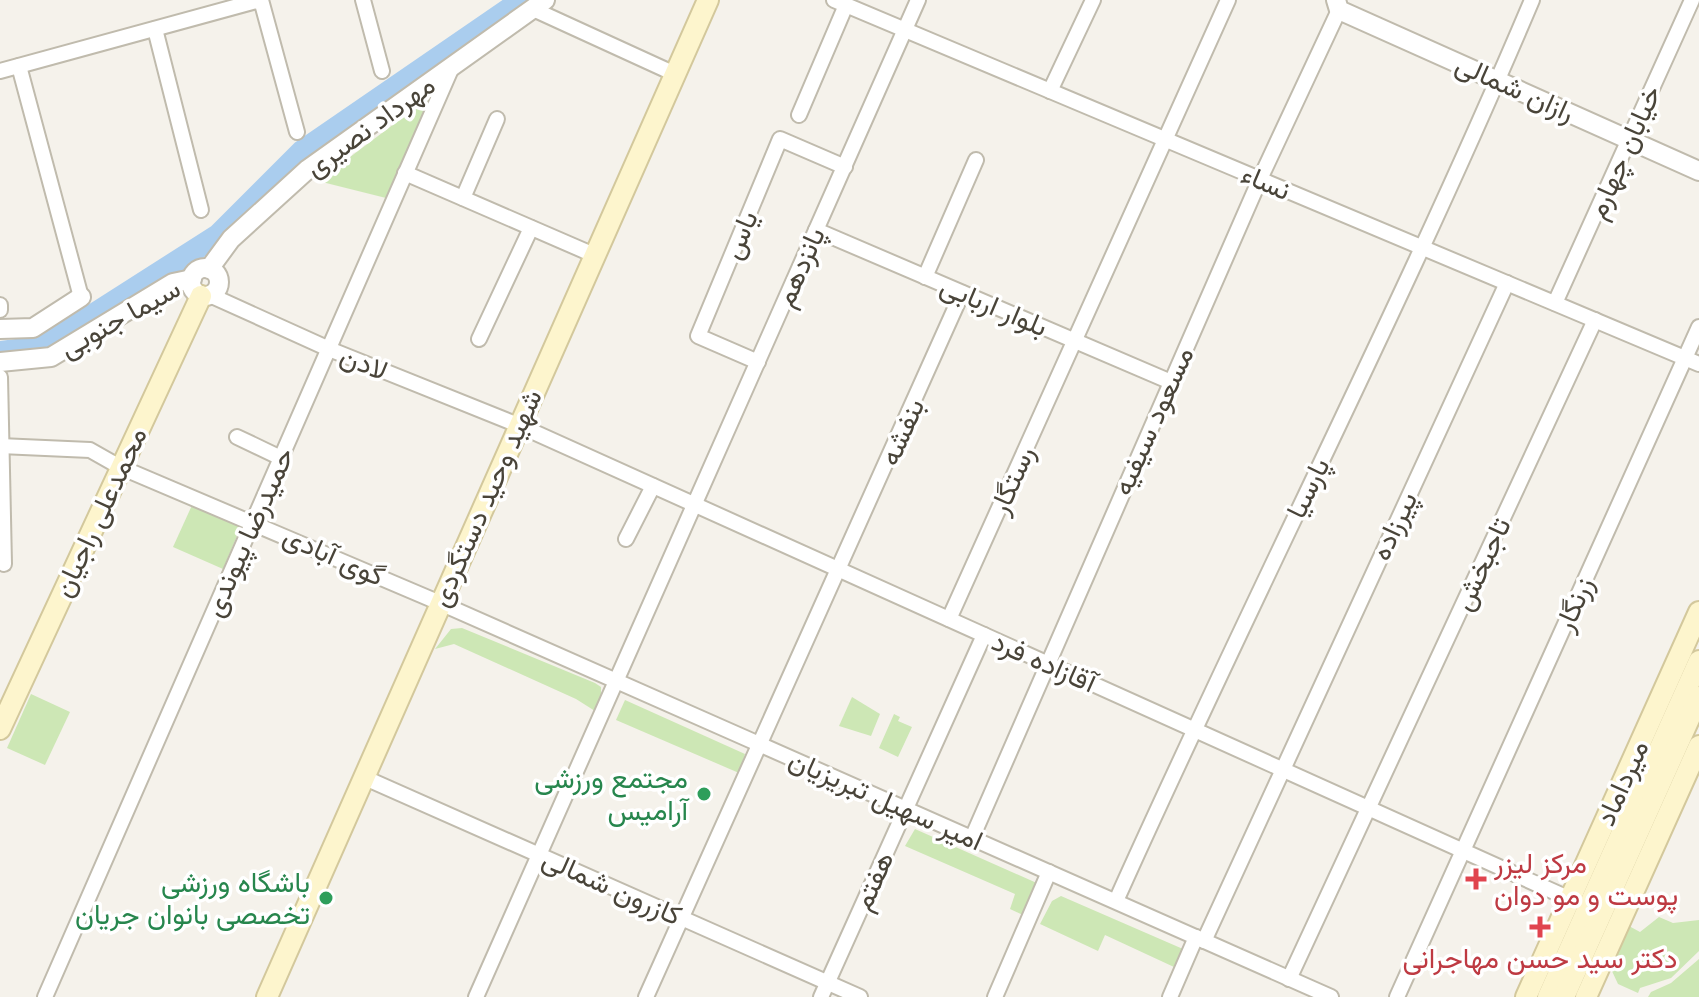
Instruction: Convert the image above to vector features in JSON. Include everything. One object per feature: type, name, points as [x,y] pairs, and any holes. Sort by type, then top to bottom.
[{"type":"main road","name":"شهید وحید دستگردی","points":[[267,997],[708,0]]},
{"type":"main road","name":"محمدعلی راجیان","points":[[0,710],[200,291]]},
{"type":"main road","name":"محمدعلی راجیان","points":[[0,729],[116,465]]},
{"type":"main road","name":"میرداماد","points":[[1526,997],[1699,612]]},
{"type":"main road","points":[[1548,997],[1699,661]]},
{"type":"main road","points":[[1564,997],[1699,697]]},
{"type":"main road","name":"میرداماد","points":[[1586,997],[1699,746]]},
{"type":"main road","points":[[1611,809],[1643,785]]},
{"type":"street","points":[[0,71],[260,0],[297,132]]},
{"type":"street","points":[[363,0],[382,71]]},
{"type":"street","name":"پانزدهم","points":[[476,997],[918,0]]},
{"type":"street","points":[[1050,91],[1093,0]]},
{"type":"street","name":"رستگار","points":[[949,619],[1228,0]]},
{"type":"street","name":"پارسیا","points":[[1116,901],[1193,729],[1423,248],[1532,0]]},
{"type":"street","name":"خیابان چهارم","points":[[1555,303],[1692,0]]},
{"type":"street","points":[[799,115],[840,3]]},
{"type":"street","name":"نساء","points":[[840,3],[1692,361]]},
{"type":"street","points":[[539,4],[675,74]]},
{"type":"street","name":"مهرداد نصیری","points":[[209,269],[231,239],[308,169],[539,4]]},
{"type":"street","name":"رازان شمالی","points":[[1338,5],[1699,171]]},
{"type":"street","name":"مسعود سیفیه","points":[[972,838],[1338,5]]},
{"type":"street","points":[[155,29],[201,210]]},
{"type":"street","points":[[19,66],[81,297]]},
{"type":"street","name":"حمیدرضا پیوندی","points":[[45,997],[452,66]]},
{"type":"street","points":[[463,198],[497,119]]},
{"type":"street","name":"یاس","points":[[758,362],[698,336],[780,139],[845,167]]},
{"type":"street","points":[[925,277],[976,160]]},
{"type":"street","points":[[405,173],[594,255]]},
{"type":"street","points":[[479,339],[531,228]]},
{"type":"street","name":"بلوار اربابی","points":[[816,230],[1171,382]]},
{"type":"street","points":[[200,291],[219,280],[209,269]]},
{"type":"street","name":"سیما جنوبی","points":[[0,362],[51,357],[173,283],[200,291],[198,270],[209,269]]},
{"type":"street","name":"پیرزاده","points":[[1170,997],[1281,769],[1507,283]]},
{"type":"street","name":"لادن","points":[[200,291],[329,349],[518,425]]},
{"type":"street","name":"بنفشه","points":[[646,997],[758,744],[841,570],[962,293]]},
{"type":"street","name":"سیما جنوبی","points":[[0,329],[33,328],[81,297]]},
{"type":"street","name":"تاجبخش","points":[[1289,979],[1595,320]]},
{"type":"street","name":"زرنگار","points":[[1397,997],[1692,361],[1699,327]]},
{"type":"street","points":[[0,377],[4,564]]},
{"type":"street","name":"آقازاده فرد","points":[[518,425],[1570,899]]},
{"type":"street","points":[[237,437],[281,458]]},
{"type":"street","name":"گوی آبادی","points":[[1,446],[90,450],[116,465],[440,603]]},
{"type":"street","points":[[626,539],[653,486]]},
{"type":"street","name":"امیر سهیل تبریزیان","points":[[440,603],[1331,997]]},
{"type":"street","name":"هفتم","points":[[821,997],[984,635]]},
{"type":"street","name":"کازرون شمالی","points":[[363,777],[860,997]]},
{"type":"street","points":[[995,997],[1049,872]]},
{"type":"green space","points":[[430,97],[390,199],[318,181]]},
{"type":"green space","points":[[193,503],[242,524],[223,569],[173,547]]},
{"type":"green space","points":[[462,628],[595,683],[601,687],[601,702],[595,711],[576,699],[454,644],[435,649],[451,629]]},
{"type":"green space","points":[[31,694],[70,712],[45,765],[7,748]]},
{"type":"green space","points":[[852,697],[880,714],[871,736],[839,726]]},
{"type":"green space","points":[[625,700],[745,754],[739,773],[616,720]]},
{"type":"green space","points":[[894,714],[900,717],[898,721],[912,727],[898,757],[879,748]]},
{"type":"green space","points":[[915,829],[1039,884],[1025,916],[1010,909],[1015,894],[905,846]]},
{"type":"green space","points":[[1061,896],[1183,949],[1174,967],[1105,935],[1098,951],[1040,924],[1052,901]]},
{"type":"green space","points":[[1659,917],[1673,923],[1699,920],[1699,951],[1671,978],[1640,988],[1638,993],[1618,984],[1611,969],[1629,926],[1640,932]]},
{"type":"green space","points":[[1699,959],[1699,997],[1648,997],[1651,992],[1671,983]]},
{"type":"waterway","points":[[0,352],[32,348],[55,339],[218,235],[302,151],[522,0]]},
{"type":"place","name":"مجتمع ورزشی آرامیس","points":[[704,794]]},
{"type":"place","name":"مرکز لیزر پوست و مو دوان","points":[[1476,879]]},
{"type":"place","name":"باشگاه ورزشی تخصصی بانوان جریان","points":[[326,898]]},
{"type":"place","name":"دکتر سید حسن مهاجرانی","points":[[1540,927]]}]
